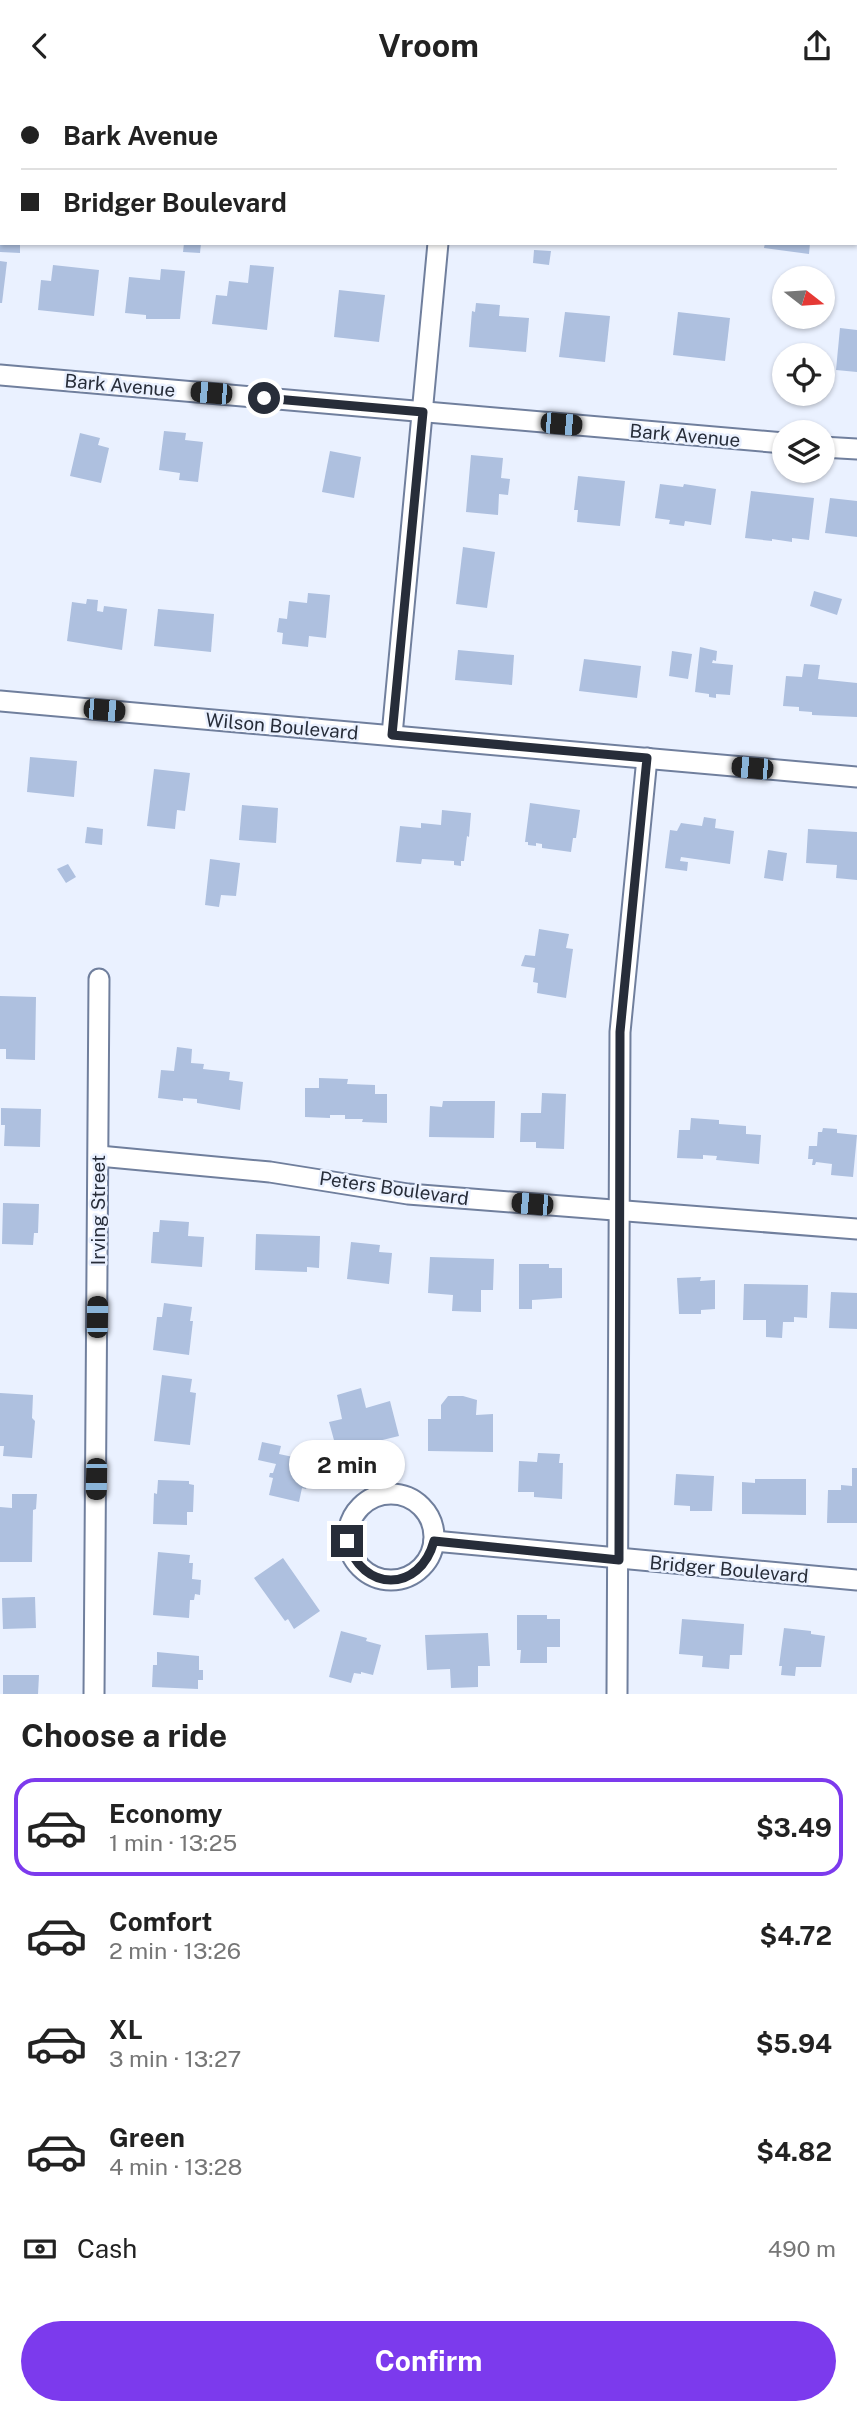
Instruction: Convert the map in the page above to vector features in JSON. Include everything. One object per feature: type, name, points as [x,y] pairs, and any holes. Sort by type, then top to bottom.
[{"type":"street","points":[[392,735],[438,245]]},
{"type":"street","name":"Bark Avenue","points":[[0,375],[772,442]]},
{"type":"street","points":[[835,448],[857,449]]},
{"type":"street","name":"Wilson Boulevard","points":[[0,701],[857,777]]},
{"type":"street","points":[[617,1694],[620,1032],[647,758]]},
{"type":"street","name":"Irving Street","points":[[94,1694],[99,979]]},
{"type":"street","name":"Peters Boulevard","points":[[99,1156],[293,1174],[408,1194],[857,1229]]},
{"type":"street","points":[[377,1495],[406,1495],[418,1502],[428,1513],[434,1541],[423,1567],[411,1576],[398,1580],[383,1580],[370,1575],[355,1561],[347,1541],[348,1526],[354,1513],[364,1502],[377,1495]]},
{"type":"street","name":"Bridger Boulevard","points":[[434,1541],[857,1580]]},
{"type":"building","points":[[0,245],[20,245],[20,253],[0,252]]},
{"type":"building","points":[[184,245],[201,245],[200,253],[183,252]]},
{"type":"building","points":[[765,245],[810,245],[809,254],[764,248]]},
{"type":"building","points":[[534,250],[551,251],[549,265],[533,263]]},
{"type":"building","points":[[0,261],[7,262],[2,303],[0,303]]},
{"type":"building","points":[[53,265],[99,270],[94,316],[38,310],[41,280],[51,281]]},
{"type":"building","points":[[250,265],[274,267],[267,330],[212,324],[216,295],[227,296],[229,281],[248,283]]},
{"type":"building","points":[[161,269],[185,271],[180,319],[146,319],[146,315],[125,313],[129,277],[160,280]]},
{"type":"building","points":[[339,290],[385,295],[379,342],[334,337]]},
{"type":"building","points":[[476,303],[500,305],[499,316],[529,318],[526,352],[469,347],[472,311],[475,312]]},
{"type":"building","points":[[565,312],[610,316],[605,362],[559,357]]},
{"type":"building","points":[[678,312],[730,318],[725,361],[673,355]]},
{"type":"building","points":[[840,328],[857,330],[857,372],[836,370]]},
{"type":"building","points":[[164,431],[186,433],[185,440],[203,442],[198,482],[179,480],[180,473],[159,470]]},
{"type":"building","points":[[80,433],[100,438],[98,445],[109,448],[101,483],[70,476]]},
{"type":"building","points":[[330,451],[361,457],[354,498],[322,492]]},
{"type":"building","points":[[471,455],[503,458],[501,478],[510,479],[508,495],[499,494],[498,515],[466,512]]},
{"type":"building","points":[[578,476],[625,481],[620,526],[577,522],[578,510],[574,510]]},
{"type":"building","points":[[660,484],[683,487],[684,484],[716,489],[711,525],[685,521],[684,526],[655,518]]},
{"type":"building","points":[[751,491],[814,498],[809,540],[792,538],[792,542],[745,538]]},
{"type":"building","points":[[830,498],[857,501],[857,537],[825,533]]},
{"type":"building","points":[[463,547],[495,552],[487,608],[456,604]]},
{"type":"building","points":[[814,591],[842,599],[837,615],[810,606]]},
{"type":"building","points":[[308,593],[330,595],[326,638],[309,636],[308,647],[282,644],[283,633],[277,632],[279,618],[287,619],[289,601],[307,603]]},
{"type":"building","points":[[87,599],[98,600],[97,611],[103,612],[104,606],[127,609],[122,650],[67,641],[72,602],[86,604]]},
{"type":"building","points":[[158,609],[214,614],[211,652],[154,646]]},
{"type":"building","points":[[700,647],[717,651],[716,661],[713,660],[712,663],[733,665],[730,695],[716,694],[716,698],[695,692]]},
{"type":"building","points":[[458,650],[514,655],[512,685],[455,680]]},
{"type":"building","points":[[672,651],[692,654],[688,679],[669,676]]},
{"type":"building","points":[[584,659],[641,666],[637,698],[579,691]]},
{"type":"building","points":[[804,664],[820,665],[818,679],[857,683],[857,717],[812,715],[812,712],[799,711],[799,707],[783,706],[786,676],[802,677]]},
{"type":"building","points":[[30,757],[77,761],[74,797],[27,792]]},
{"type":"building","points":[[154,769],[190,773],[185,811],[177,810],[175,829],[147,826]]},
{"type":"building","points":[[530,803],[580,810],[571,852],[542,848],[542,844],[536,843],[536,846],[528,845],[528,842],[525,842]]},
{"type":"building","points":[[242,805],[278,808],[276,843],[239,840]]},
{"type":"building","points":[[442,810],[471,813],[469,837],[467,836],[461,866],[454,865],[454,861],[422,859],[421,864],[396,862],[400,826],[421,828],[421,823],[441,825]]},
{"type":"building","points":[[704,817],[716,819],[715,828],[734,831],[730,864],[681,857],[680,861],[688,862],[687,871],[665,868],[670,830],[677,831],[681,823],[702,826]]},
{"type":"building","points":[[87,827],[103,829],[102,845],[85,843]]},
{"type":"building","points":[[808,829],[857,832],[857,880],[836,878],[837,865],[806,863]]},
{"type":"building","points":[[768,850],[787,853],[783,881],[764,878]]},
{"type":"building","points":[[210,859],[240,863],[236,896],[221,895],[219,907],[205,905]]},
{"type":"building","points":[[68,864],[76,877],[66,883],[57,869]]},
{"type":"building","points":[[539,929],[569,934],[566,948],[573,949],[566,998],[537,993],[538,983],[533,982],[535,968],[521,966],[525,955],[535,956]]},
{"type":"building","points":[[0,996],[36,997],[35,1060],[6,1059],[6,1049],[0,1049]]},
{"type":"building","points":[[177,1047],[192,1049],[191,1063],[204,1064],[203,1069],[230,1072],[229,1080],[243,1082],[240,1110],[197,1103],[197,1099],[183,1098],[183,1101],[158,1098],[161,1070],[174,1071]]},
{"type":"building","points":[[319,1078],[348,1079],[347,1084],[375,1085],[375,1094],[387,1094],[387,1123],[345,1119],[345,1115],[330,1115],[330,1118],[305,1117],[305,1088],[319,1088]]},
{"type":"building","points":[[542,1093],[566,1094],[564,1149],[536,1148],[536,1142],[520,1142],[521,1113],[541,1113]]},
{"type":"building","points":[[443,1101],[495,1101],[494,1138],[429,1137],[430,1106],[442,1107]]},
{"type":"building","points":[[1,1108],[41,1109],[40,1147],[4,1146],[5,1125],[1,1125]]},
{"type":"building","points":[[691,1118],[746,1126],[746,1134],[761,1135],[759,1164],[716,1160],[717,1156],[703,1155],[703,1159],[677,1158],[679,1130],[690,1130]]},
{"type":"building","points":[[823,1128],[857,1135],[853,1177],[831,1175],[832,1164],[816,1162],[812,1165],[813,1159],[808,1159],[809,1146],[817,1146],[818,1132],[822,1132]]},
{"type":"building","points":[[3,1203],[39,1204],[38,1233],[34,1233],[33,1245],[2,1244]]},
{"type":"building","points":[[160,1220],[189,1222],[188,1236],[204,1237],[202,1267],[151,1263],[153,1232],[159,1232]]},
{"type":"building","points":[[256,1234],[320,1236],[319,1268],[307,1267],[307,1272],[255,1270]]},
{"type":"building","points":[[351,1242],[380,1245],[379,1252],[392,1253],[389,1284],[347,1279]]},
{"type":"building","points":[[430,1257],[494,1259],[493,1290],[481,1290],[481,1312],[452,1311],[453,1295],[428,1293]]},
{"type":"building","points":[[519,1264],[549,1264],[549,1268],[562,1268],[562,1298],[532,1300],[532,1309],[519,1309]]},
{"type":"building","points":[[701,1277],[700,1281],[715,1280],[715,1309],[701,1310],[701,1314],[679,1314],[677,1278]]},
{"type":"building","points":[[744,1284],[808,1285],[807,1318],[794,1317],[794,1322],[783,1322],[782,1338],[766,1337],[766,1320],[743,1320]]},
{"type":"building","points":[[831,1292],[857,1293],[857,1329],[829,1328]]},
{"type":"building","points":[[164,1303],[192,1307],[189,1355],[153,1350],[157,1317],[162,1317]]},
{"type":"building","points":[[162,1375],[192,1379],[190,1392],[196,1393],[190,1445],[154,1441]]},
{"type":"building","points":[[361,1388],[366,1408],[390,1401],[399,1436],[337,1451],[329,1422],[342,1419],[337,1395]]},
{"type":"building","points":[[0,1393],[33,1395],[32,1418],[35,1421],[32,1458],[3,1456],[4,1446],[0,1446]]},
{"type":"building","points":[[448,1396],[477,1400],[476,1415],[493,1414],[493,1452],[428,1451],[428,1419],[441,1419],[441,1405]]},
{"type":"building","points":[[262,1442],[281,1446],[279,1454],[312,1461],[306,1489],[302,1488],[299,1502],[269,1495],[273,1478],[269,1477],[276,1464],[258,1460]]},
{"type":"building","points":[[538,1453],[560,1454],[559,1463],[563,1463],[562,1499],[534,1497],[534,1492],[518,1492],[519,1461],[537,1462]]},
{"type":"building","points":[[852,1468],[857,1468],[857,1523],[827,1523],[828,1490],[841,1490],[841,1485],[852,1486]]},
{"type":"building","points":[[676,1474],[714,1476],[712,1511],[690,1511],[690,1506],[674,1505]]},
{"type":"building","points":[[755,1479],[806,1479],[806,1515],[742,1514],[742,1482],[755,1483]]},
{"type":"building","points":[[158,1480],[189,1481],[189,1484],[194,1485],[193,1512],[187,1512],[187,1525],[153,1524],[154,1493],[157,1494]]},
{"type":"building","points":[[12,1494],[37,1494],[36,1509],[33,1510],[32,1562],[0,1562],[0,1507],[12,1508]]},
{"type":"building","points":[[158,1552],[190,1555],[189,1563],[193,1563],[192,1579],[201,1580],[200,1595],[195,1594],[194,1600],[190,1600],[189,1618],[153,1615]]},
{"type":"building","points":[[283,1558],[320,1611],[294,1629],[288,1619],[285,1621],[254,1578]]},
{"type":"building","points":[[35,1597],[36,1628],[3,1629],[2,1598]]},
{"type":"building","points":[[517,1615],[547,1615],[547,1619],[560,1619],[560,1647],[547,1647],[547,1663],[520,1663],[521,1650],[517,1650]]},
{"type":"building","points":[[682,1619],[744,1624],[742,1655],[730,1655],[729,1669],[702,1667],[703,1656],[679,1654]]},
{"type":"building","points":[[784,1628],[811,1631],[811,1634],[825,1636],[821,1667],[796,1667],[795,1676],[781,1675],[782,1666],[779,1666]]},
{"type":"building","points":[[341,1631],[381,1645],[373,1675],[354,1673],[351,1683],[329,1677]]},
{"type":"building","points":[[488,1633],[490,1666],[478,1666],[478,1687],[451,1688],[450,1669],[427,1670],[425,1635]]},
{"type":"building","points":[[157,1652],[199,1656],[199,1670],[203,1670],[203,1680],[198,1680],[198,1689],[152,1687],[153,1665],[157,1665]]},
{"type":"building","points":[[3,1675],[39,1675],[38,1694],[3,1694]]},
{"type":"route","points":[[264,398],[423,412],[392,735],[647,758],[620,1032],[619,1560],[434,1541],[423,1567],[411,1576],[398,1580],[383,1580],[370,1575],[359,1566],[351,1555],[347,1541]]}]
